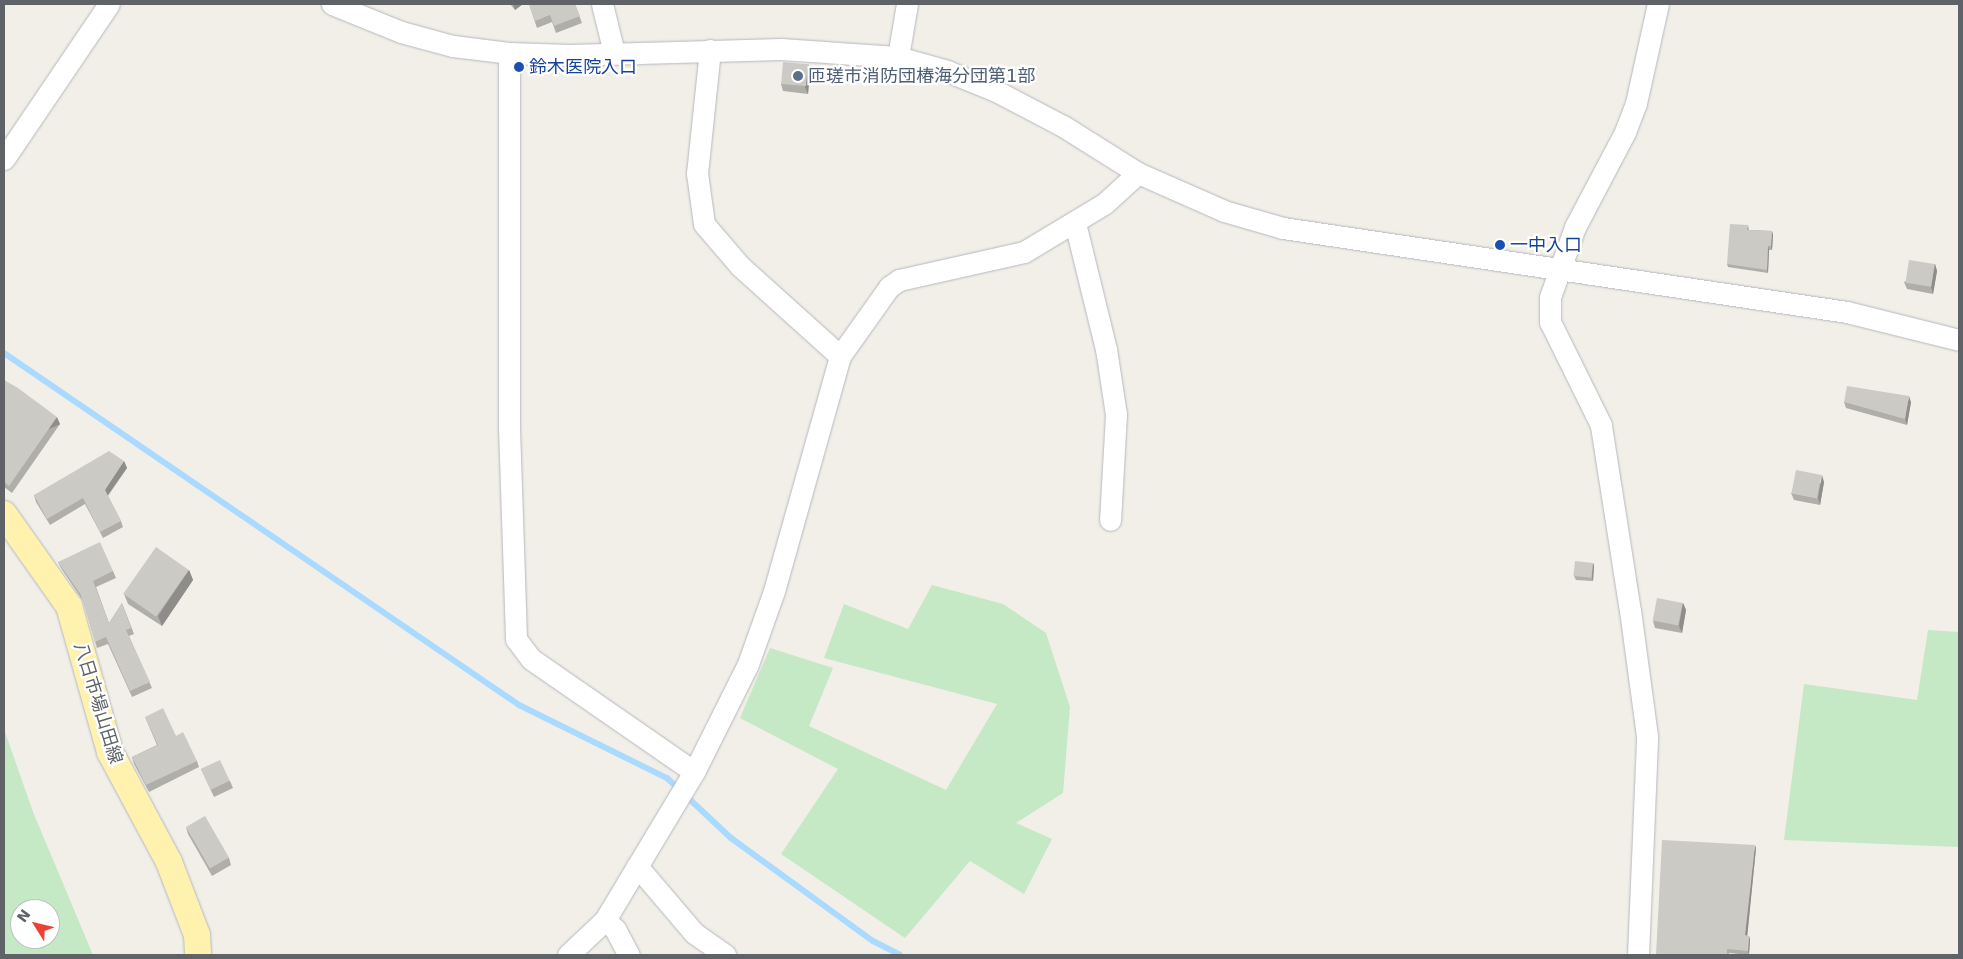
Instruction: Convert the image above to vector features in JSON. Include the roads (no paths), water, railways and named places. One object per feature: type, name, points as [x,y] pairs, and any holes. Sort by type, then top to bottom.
[{"type":"main road","name":"八日市場山田線","points":[[4,514],[69,606],[110,752],[169,862],[197,935],[198,955]]},
{"type":"street","points":[[4,159],[110,4]]},
{"type":"street","points":[[332,4],[401,32],[453,46],[509,53],[828,50],[898,57],[947,71],[996,91],[1063,126],[1138,173],[1224,211],[1283,228],[1847,312],[1959,340]]},
{"type":"street","points":[[602,4],[614,53]]},
{"type":"street","points":[[898,57],[907,4]]},
{"type":"street","points":[[1638,955],[1647,736],[1616,512],[1601,424],[1550,322],[1550,297],[1575,227],[1625,132],[1636,103],[1658,4]]},
{"type":"street","points":[[710,50],[697,173],[704,224],[740,266],[840,356]]},
{"type":"street","points":[[509,53],[509,428],[516,639],[531,659],[694,772]]},
{"type":"street","points":[[568,955],[605,920],[694,772],[748,664],[774,591],[840,356],[889,287],[898,280],[1024,252],[1075,224],[1104,204],[1138,173]]},
{"type":"street","points":[[1075,224],[1106,349],[1116,414],[1110,520]]},
{"type":"street","points":[[637,866],[694,933],[725,955]]},
{"type":"street","points":[[605,920],[614,929],[629,955]]},
{"type":"waterway","points":[[4,353],[519,705],[667,778],[731,838],[873,941],[900,955]]},
{"type":"place","name":"鈴木医院入口","points":[[519,67]]},
{"type":"place","name":"匝瑳市消防団椿海分団第1部","points":[[798,76]]},
{"type":"place","name":"一中入口","points":[[1500,245]]}]
